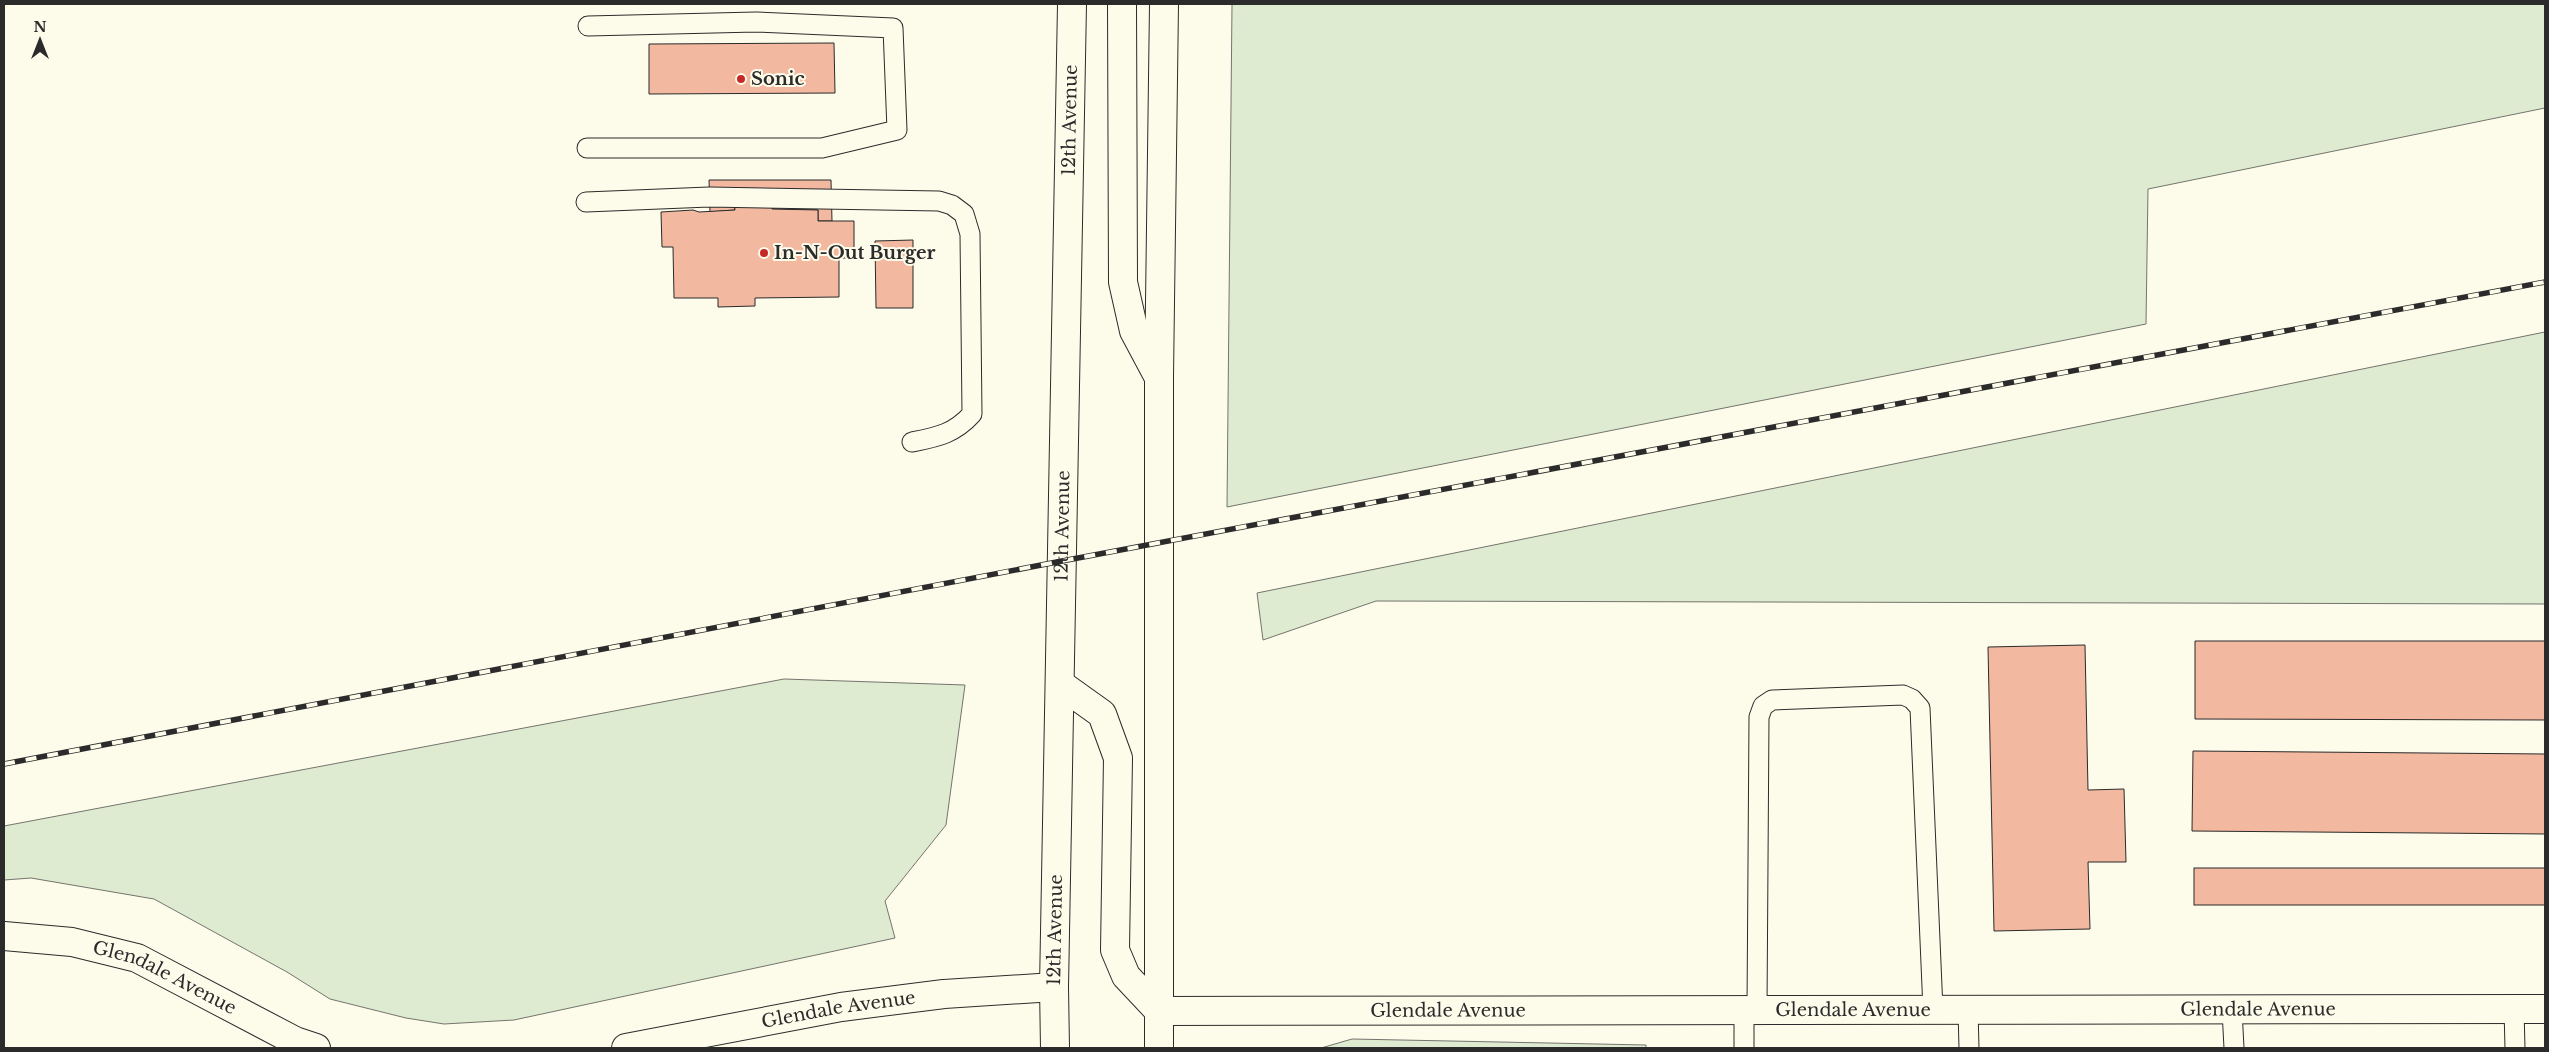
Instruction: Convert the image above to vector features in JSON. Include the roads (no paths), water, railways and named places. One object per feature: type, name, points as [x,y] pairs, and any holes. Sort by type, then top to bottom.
[{"type":"main road","name":"12th Avenue","points":[[1055,1048],[1054,987],[1072,4]]},
{"type":"main road","points":[[1122,4],[1123,282],[1134,331],[1159,377]]},
{"type":"main road","points":[[1159,1048],[1159,377],[1164,4]]},
{"type":"main road","points":[[1060,684],[1102,714],[1118,758],[1115,950],[1126,976],[1159,1011]]},
{"type":"main road","name":"Glendale Avenue","points":[[4,936],[72,942],[137,958],[280,1041],[316,1048]]},
{"type":"main road","name":"Glendale Avenue","points":[[626,1048],[842,1006],[944,994],[1054,987]]},
{"type":"main road","name":"Glendale Avenue","points":[[1159,1011],[2545,1009]]},
{"type":"lane","points":[[587,148],[822,148],[897,130],[894,28],[756,22],[588,26]]},
{"type":"lane","points":[[586,202],[728,197],[892,199],[939,201],[952,205],[964,214],[970,234],[972,414],[961,426],[939,437],[912,442]]},
{"type":"lane","points":[[1744,1048],[1751,1010],[1759,716],[1763,706],[1772,700],[1903,695],[1912,699],[1920,708],[1934,1010]]},
{"type":"lane","points":[[2514,1009],[2515,1048]]},
{"type":"lane","points":[[1968,1010],[1969,1048]]},
{"type":"lane","points":[[2232,1010],[2234,1048]]},
{"type":"railway","points":[[4,764],[1062,561],[2545,282]]},
{"type":"place","name":"Sonic","points":[[741,79]]},
{"type":"place","name":"In-N-Out Burger","points":[[764,253]]}]
